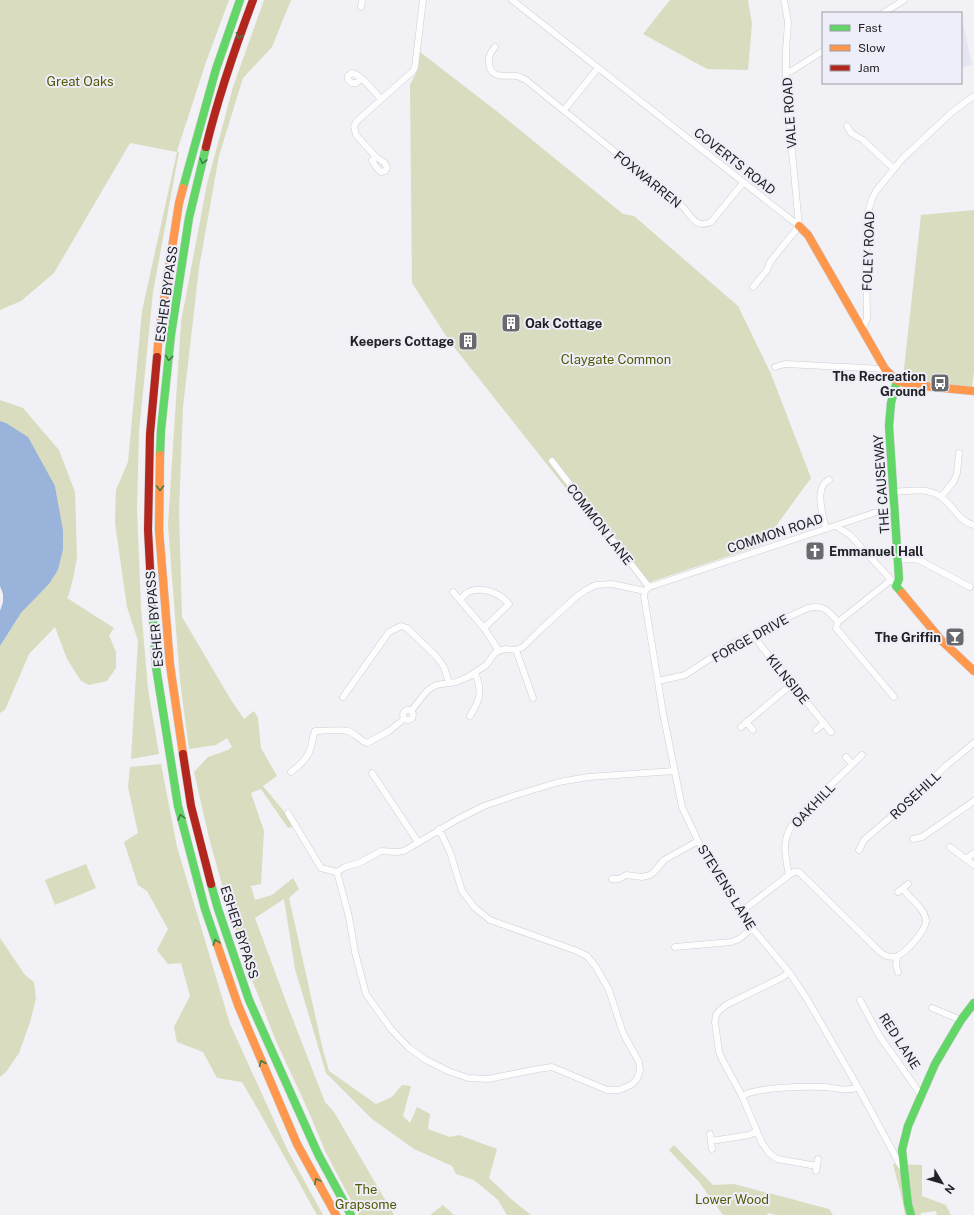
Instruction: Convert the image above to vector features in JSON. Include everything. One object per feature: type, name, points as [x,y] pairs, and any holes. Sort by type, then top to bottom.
[{"type":"main road","name":"ESHER BYPASS","points":[[240,0],[216,69],[179,203],[158,332],[150,434],[148,530],[156,667],[178,806],[206,909],[241,1013],[297,1144],[336,1215]]},
{"type":"main road","name":"ESHER BYPASS","points":[[253,0],[235,48],[209,135],[189,218],[171,335],[161,430],[159,530],[168,649],[191,806],[218,909],[249,1000],[318,1154],[351,1215]]},
{"type":"main road","name":"COVERTS ROAD","points":[[799,226],[808,235],[886,370],[897,381]]},
{"type":"main road","points":[[897,381],[929,387],[974,391]]},
{"type":"main road","name":"THE CAUSEWAY","points":[[894,583],[899,579],[892,492],[889,409],[897,381]]},
{"type":"main road","name":"COMMON ROAD","points":[[894,583],[938,637],[958,658],[974,671]]},
{"type":"main road","name":"RED LANE","points":[[911,1215],[908,1204],[902,1150],[908,1126],[935,1064],[961,1020],[974,1003]]},
{"type":"street","points":[[361,7],[362,0]]},
{"type":"street","points":[[372,160],[381,172],[385,172],[387,168],[385,163],[376,157],[356,135],[354,126],[357,121],[413,71],[422,30],[423,0]]},
{"type":"street","name":"COVERTS ROAD","points":[[512,0],[799,226]]},
{"type":"street","name":"VALE ROAD","points":[[784,0],[788,22],[786,87],[799,226]]},
{"type":"street","points":[[885,12],[904,0]]},
{"type":"street","name":"FOXWARREN","points":[[495,47],[490,52],[488,58],[491,69],[495,73],[500,76],[520,77],[526,80],[682,206],[692,219],[698,223],[706,224],[711,222],[743,182]]},
{"type":"street","points":[[786,73],[822,52]]},
{"type":"street","points":[[564,110],[598,68]]},
{"type":"street","points":[[362,79],[381,99]]},
{"type":"street","name":"FOLEY ROAD","points":[[861,327],[865,324],[867,318],[866,261],[868,212],[872,199],[876,191],[902,159],[952,112],[974,96]]},
{"type":"street","points":[[847,126],[851,133],[863,140],[894,169]]},
{"type":"street","points":[[753,287],[767,270],[770,262],[799,226]]},
{"type":"street","points":[[774,367],[785,364],[886,370]]},
{"type":"street","points":[[941,497],[954,481],[957,473],[959,453]]},
{"type":"street","points":[[951,459],[958,460]]},
{"type":"street","name":"COMMON LANE","points":[[552,461],[647,589]]},
{"type":"street","points":[[826,529],[822,515],[821,494],[823,485],[829,480]]},
{"type":"street","points":[[892,492],[925,490],[941,497],[958,516],[964,521],[974,525]]},
{"type":"street","points":[[836,526],[880,511],[894,509]]},
{"type":"street","name":"COMMON ROAD","points":[[647,589],[836,526],[850,535],[894,583]]},
{"type":"street","points":[[898,560],[914,559],[922,561],[970,587]]},
{"type":"street","points":[[894,583],[838,622],[836,628],[894,697]]},
{"type":"street","points":[[291,772],[298,767],[311,750],[313,734],[315,731],[347,730],[356,735],[362,741],[367,742],[389,731],[404,719],[409,720],[412,718],[413,715],[411,711],[431,688],[436,685],[456,682],[475,673],[486,665],[498,651],[516,650],[523,647],[576,597],[586,590],[596,585],[612,584],[647,589]]},
{"type":"street","name":"STEVENS LANE","points":[[647,589],[644,596],[674,771],[682,807],[698,841],[741,912],[752,928],[789,972],[807,999],[904,1171]]},
{"type":"street","points":[[460,600],[469,591],[482,590],[489,591],[500,596],[509,604],[484,628]]},
{"type":"street","points":[[453,592],[484,628],[498,651]]},
{"type":"street","name":"FORGE DRIVE","points":[[658,681],[685,675],[734,643],[800,610],[815,606],[820,607],[826,610],[838,622]]},
{"type":"street","points":[[343,697],[389,632],[401,626],[407,628],[436,656],[444,667],[450,682]]},
{"type":"street","name":"KILNSIDE","points":[[753,633],[761,646],[831,732]]},
{"type":"street","points":[[516,650],[533,698]]},
{"type":"street","points":[[470,716],[478,702],[479,697],[479,684],[475,673]]},
{"type":"street","points":[[741,727],[792,684]]},
{"type":"street","points":[[746,722],[752,730]]},
{"type":"street","points":[[816,730],[824,723]]},
{"type":"street","name":"ROSEHILL","points":[[859,850],[864,840],[898,811],[947,765],[974,743]]},
{"type":"street","name":"OAKHILL","points":[[789,875],[785,851],[785,839],[790,827],[798,817],[862,755]]},
{"type":"street","points":[[846,757],[852,764]]},
{"type":"street","points":[[288,814],[321,868],[337,872],[345,867],[359,863],[381,851],[404,851],[439,829],[484,806],[559,782],[588,777],[674,771]]},
{"type":"street","points":[[372,773],[418,842]]},
{"type":"street","points":[[913,839],[922,837],[974,801]]},
{"type":"street","points":[[337,872],[349,917],[355,952],[366,994],[391,1029],[408,1047],[426,1060],[448,1071],[468,1078],[488,1079],[552,1067],[607,1090],[619,1090],[631,1085],[637,1079],[640,1070],[638,1062],[623,1033],[610,990],[596,967],[587,956],[577,951],[490,920],[474,906],[462,891],[450,852],[439,829]]},
{"type":"street","points":[[612,879],[626,875],[642,877],[650,875],[664,860],[698,841]]},
{"type":"street","points":[[950,847],[974,865]]},
{"type":"street","points":[[966,858],[974,853]]},
{"type":"street","points":[[741,912],[789,875],[794,872],[798,872],[880,952],[886,956],[896,956],[904,952],[921,935],[926,922],[923,912],[918,905],[900,890],[908,884]]},
{"type":"street","points":[[926,922],[933,922]]},
{"type":"street","points":[[675,947],[731,942],[739,939],[752,928]]},
{"type":"street","points":[[896,956],[898,972]]},
{"type":"street","points":[[789,972],[726,1005],[720,1010],[716,1015],[715,1022],[719,1052],[742,1096],[766,1149],[777,1158],[816,1169],[818,1159]]},
{"type":"street","name":"RED LANE","points":[[860,1000],[880,1037],[921,1095]]},
{"type":"street","points":[[932,1008],[961,1020]]},
{"type":"street","points":[[742,1096],[752,1092],[797,1087],[847,1090],[858,1087]]},
{"type":"street","points":[[711,1141],[749,1134],[757,1131]]},
{"type":"street","points":[[710,1134],[712,1148]]},
{"type":"street","points":[[893,1151],[902,1150]]},
{"type":"shaded area","points":[[962,22],[963,22],[972,65],[962,68]]},
{"type":"green space","name":"Great Oaks","points":[[0,0],[229,0],[206,62],[177,151],[179,152],[153,292],[139,432],[137,509],[141,608],[148,689],[159,754],[131,759],[138,641],[127,607],[115,523],[116,490],[128,462],[142,311],[177,152],[130,143],[54,273],[21,301],[0,310]]},
{"type":"green space","points":[[264,0],[291,0],[272,47],[243,78],[219,156],[199,268],[183,407],[179,511],[182,617],[231,700],[244,719],[254,711],[258,718],[261,748],[277,776],[263,786],[296,826],[288,828],[261,789],[251,793],[264,831],[261,884],[251,886],[255,900],[272,895],[293,878],[299,889],[289,898],[329,1071],[376,1104],[392,1097],[402,1085],[411,1086],[403,1116],[410,1123],[417,1107],[430,1114],[428,1129],[450,1137],[459,1135],[497,1149],[489,1178],[511,1199],[531,1215],[507,1215],[498,1200],[474,1180],[456,1174],[452,1166],[414,1149],[372,1119],[326,1073],[295,969],[284,899],[255,918],[325,1102],[334,1112],[394,1215],[359,1215],[326,1153],[276,1041],[247,967],[209,838],[194,772],[208,757],[228,750],[232,747],[227,738],[216,745],[189,749],[180,681],[168,525],[181,322],[207,184],[233,87]]},
{"type":"green space","points":[[670,0],[748,0],[752,24],[748,70],[707,69],[643,34]]},
{"type":"green space","name":"Claygate Common","points":[[420,52],[499,113],[623,214],[634,216],[738,306],[771,374],[811,478],[762,545],[644,584],[617,553],[450,342],[412,283],[410,85],[418,69]]},
{"type":"green space","points":[[974,210],[974,371],[972,387],[946,385],[903,378],[921,215]]},
{"type":"green space","points":[[0,400],[23,408],[59,450],[75,492],[77,557],[67,598],[114,628],[109,635],[116,652],[116,668],[107,681],[89,685],[81,681],[67,659],[55,627],[29,654],[5,710],[0,713],[0,646],[21,613],[49,584],[58,570],[63,550],[63,530],[55,486],[6,423],[0,421]]},
{"type":"green space","points":[[161,764],[177,847],[230,1024],[288,1151],[323,1215],[317,1215],[242,1082],[217,1078],[203,1052],[177,1042],[174,1027],[190,996],[181,963],[168,964],[157,950],[168,929],[147,891],[138,885],[124,842],[138,833],[128,787],[130,767]]},
{"type":"green space","points":[[86,864],[96,888],[55,905],[45,880]]},
{"type":"green space","points":[[0,938],[25,975],[34,982],[36,998],[30,1022],[19,1053],[6,1072],[0,1077]]},
{"type":"green space","name":"Lower Wood","points":[[674,1145],[713,1185],[734,1184],[829,1209],[833,1215],[776,1215],[769,1213],[766,1215],[723,1215],[699,1182],[669,1150]]},
{"type":"green space","points":[[893,1164],[922,1165],[922,1196],[946,1205],[951,1215],[937,1215],[936,1211],[921,1213],[921,1215],[905,1215]]},
{"type":"green space","name":"The Grapsome","points":[[443,1205],[454,1215],[430,1215]]},
{"type":"water","points":[[0,421],[6,423],[28,437],[55,486],[63,530],[63,550],[58,570],[49,584],[21,613],[0,646],[0,611],[3,602],[3,594],[0,586]]},
{"type":"traffic: fast","points":[[183,188],[216,69],[240,0]]},
{"type":"traffic: fast","points":[[160,455],[161,430],[171,335],[189,218],[206,147]]},
{"type":"traffic: fast","points":[[897,381],[891,403],[889,426],[899,579],[896,586],[902,593]]},
{"type":"traffic: fast","points":[[152,605],[156,667],[178,806],[205,909],[217,944]]},
{"type":"traffic: fast","points":[[211,884],[249,1000],[318,1154],[351,1215]]},
{"type":"traffic: fast","points":[[911,1215],[908,1204],[902,1150],[908,1126],[935,1064],[961,1020],[974,1003]]},
{"type":"traffic: slow","points":[[157,357],[159,332],[179,203],[183,188]]},
{"type":"traffic: slow","points":[[799,226],[808,235],[885,369],[897,381],[912,385],[974,391]]},
{"type":"traffic: slow","points":[[160,455],[159,530],[170,665],[183,754]]},
{"type":"traffic: slow","points":[[902,593],[942,641],[974,671]]},
{"type":"traffic: slow","points":[[217,944],[238,1005],[297,1144],[336,1215]]},
{"type":"traffic: jam","points":[[206,147],[227,73],[253,0]]},
{"type":"traffic: jam","points":[[152,605],[148,530],[150,434],[157,357]]},
{"type":"traffic: jam","points":[[183,754],[191,806],[211,884]]},
{"type":"place","name":"Oak Cottage","points":[[511,323]]},
{"type":"place","name":"Keepers Cottage","points":[[468,341]]},
{"type":"place","name":"The Recreation Ground","points":[[940,383]]},
{"type":"place","name":"Emmanuel Hall","points":[[815,551]]},
{"type":"place","name":"The Griffin","points":[[955,637]]}]
